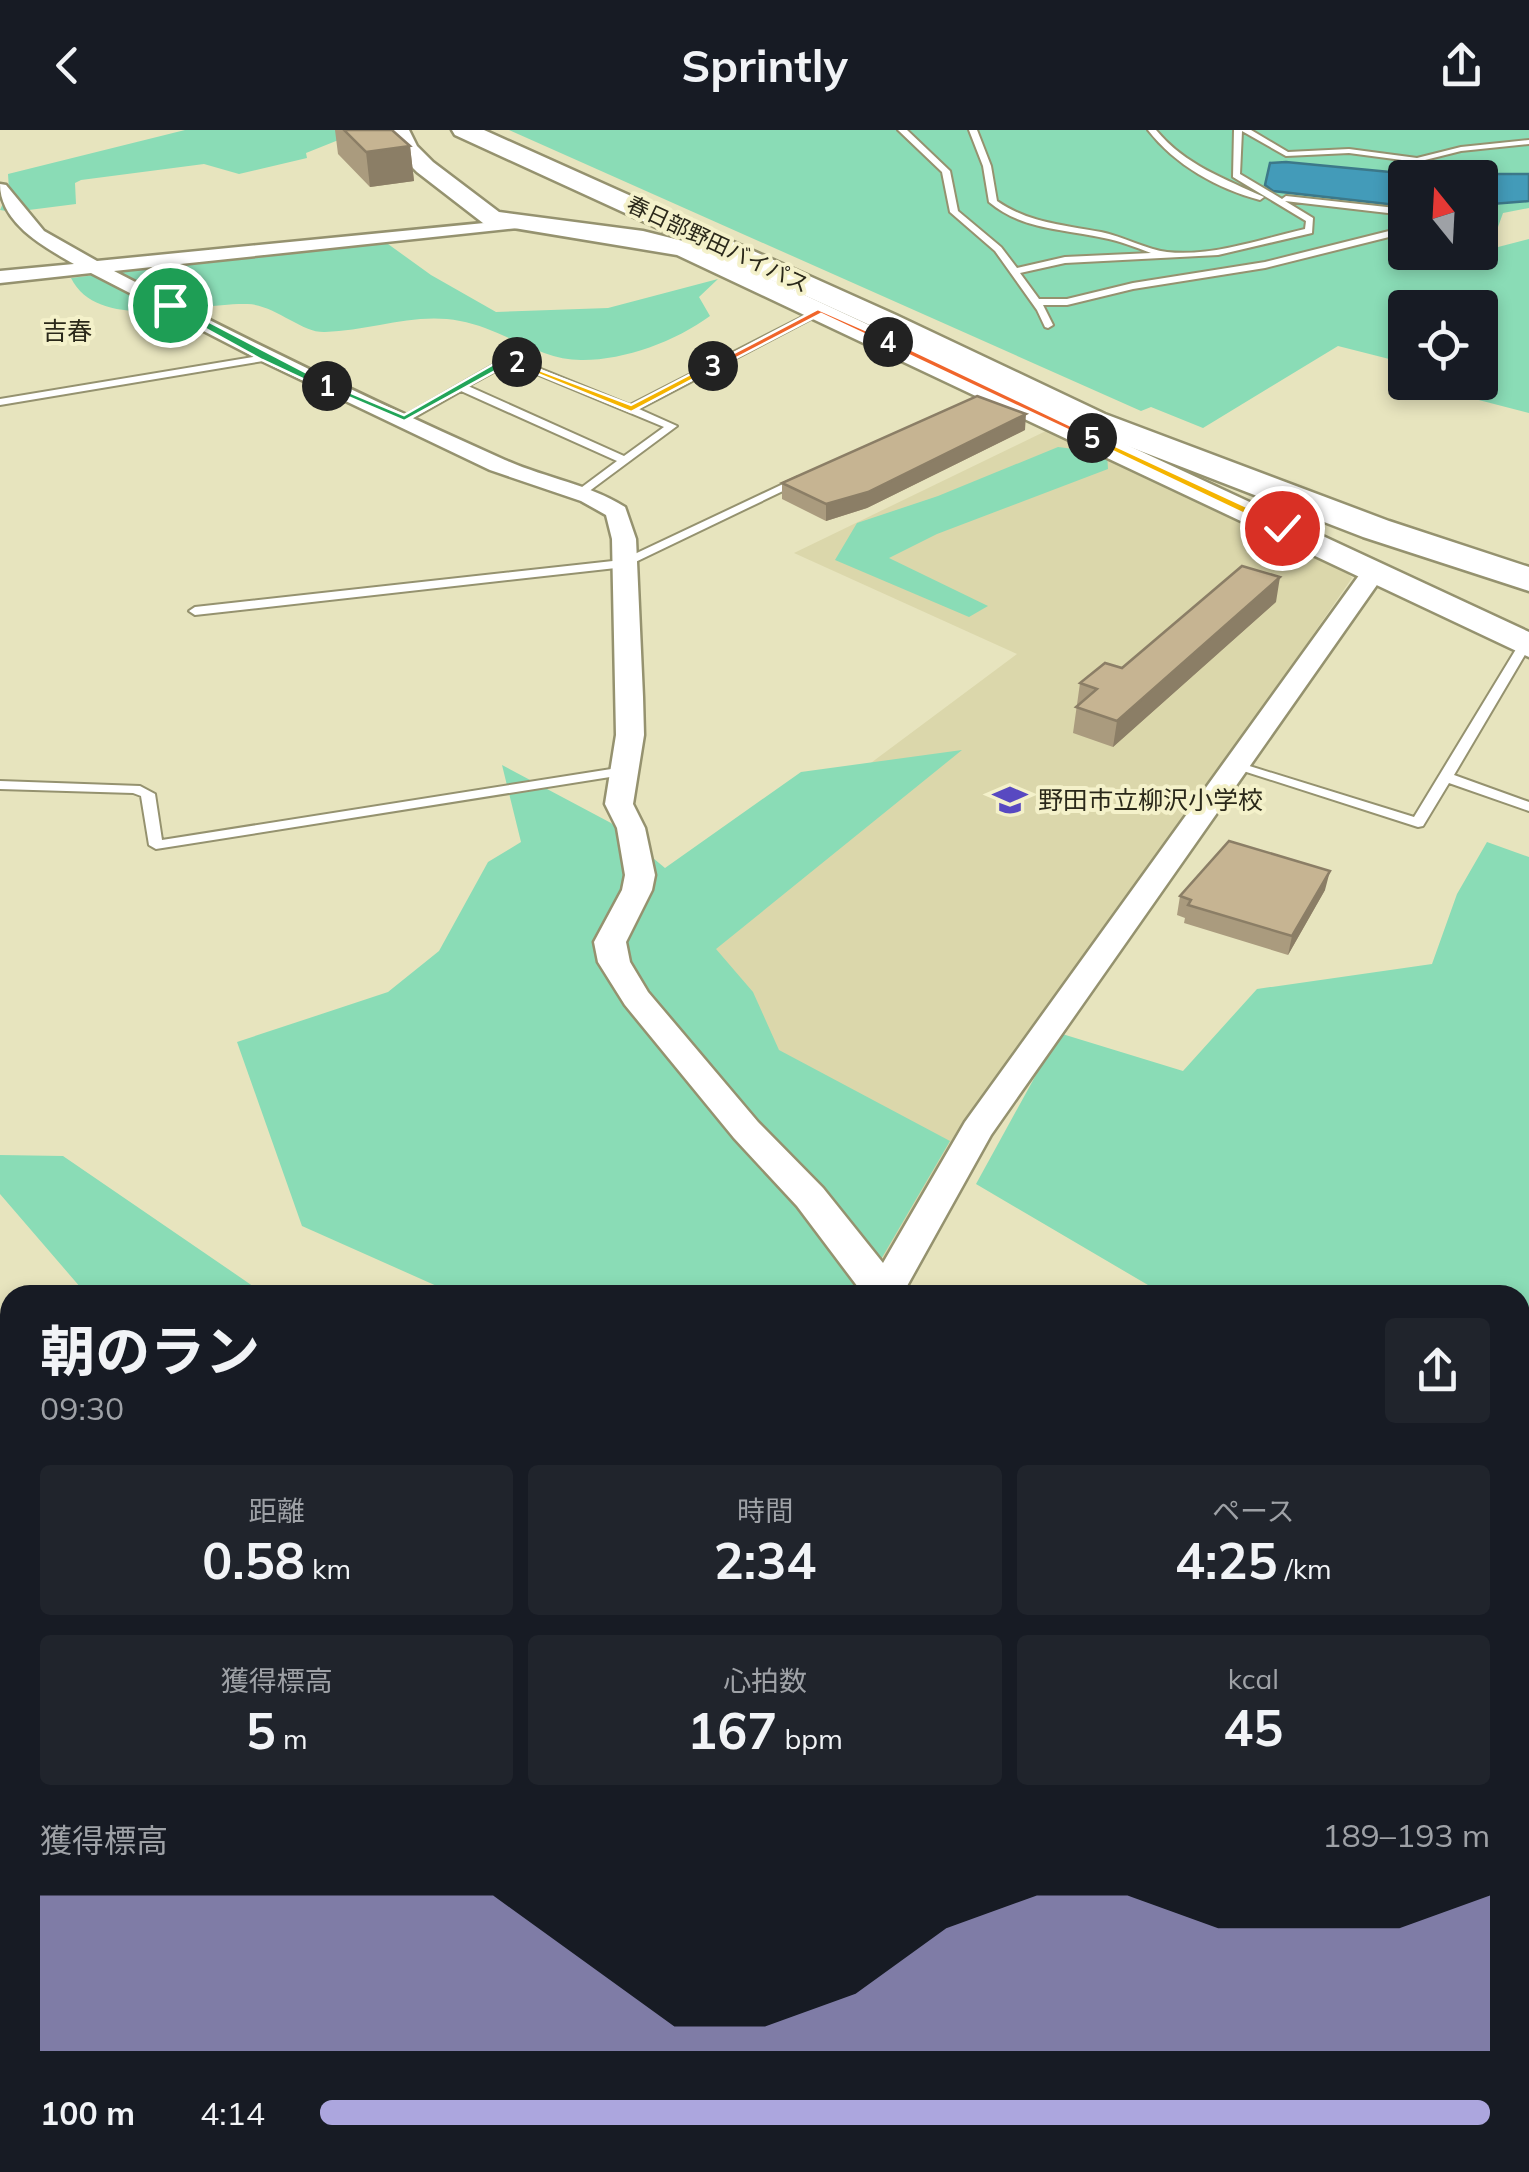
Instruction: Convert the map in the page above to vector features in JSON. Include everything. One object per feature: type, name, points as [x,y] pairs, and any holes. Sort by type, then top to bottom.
[{"type":"highway","name":"春日部野田バイパス","points":[[464,130],[885,320],[1094,421],[1376,529],[1529,580]]},
{"type":"highway","name":"春日部野田バイパス","points":[[490,130],[902,314],[1079,400],[1199,448],[1529,561]]},
{"type":"street","points":[[398,130],[407,149],[492,218],[669,244],[821,311],[985,396],[1527,645]]},
{"type":"street","points":[[0,189],[38,235],[265,358],[404,418],[503,467],[600,500],[617,512],[625,562],[630,735],[620,804],[631,828],[640,876],[637,890],[610,942],[614,962],[648,1013],[746,1130],[810,1197],[879,1285]]},
{"type":"street","points":[[0,277],[518,224]]},
{"type":"street","points":[[891,1285],[977,1130],[1374,572]]},
{"type":"lane","points":[[902,130],[946,171],[954,212],[998,249],[1048,325]]},
{"type":"lane","points":[[973,130],[987,166],[993,202],[1008,214],[1042,227],[1109,236],[1172,256]]},
{"type":"lane","points":[[1152,130],[1169,148],[1234,190],[1268,198],[1388,210]]},
{"type":"lane","points":[[1012,272],[1094,258],[1242,249],[1309,232],[1310,220],[1305,213],[1268,198],[1236,175],[1241,130],[1286,154],[1349,151],[1417,160],[1461,148],[1529,142]]},
{"type":"lane","points":[[1036,302],[1068,302],[1133,286],[1265,266],[1388,234]]},
{"type":"lane","points":[[631,409],[821,311]]},
{"type":"lane","points":[[0,402],[265,358]]},
{"type":"lane","points":[[404,418],[509,359],[672,426],[580,493]]},
{"type":"lane","points":[[461,387],[625,460]]},
{"type":"lane","points":[[195,611],[625,562],[814,474]]},
{"type":"lane","points":[[1238,767],[1418,823],[1527,645]]},
{"type":"lane","points":[[0,785],[135,788],[148,794],[156,845],[624,772]]},
{"type":"lane","points":[[1446,777],[1529,807]]},
{"type":"shaded area","name":"野田市立柳沢小学校","points":[[1052,428],[1342,567],[1352,578],[974,1126],[891,1257],[862,1259],[624,947],[1017,654],[794,553]]},
{"type":"green space","points":[[185,130],[355,130],[359,140],[336,141],[306,153],[307,158],[239,174],[204,164],[81,180],[75,183],[76,204],[13,212],[0,210],[9,190],[8,174]]},
{"type":"green space","points":[[509,130],[1529,130],[1529,208],[1503,213],[1498,227],[1498,160],[1388,160],[1388,270],[1498,270],[1498,247],[1529,239],[1529,413],[1479,400],[1498,400],[1498,290],[1388,290],[1388,359],[1338,346],[1203,428],[1151,407],[1141,411]]},
{"type":"green space","points":[[371,241],[388,244],[431,275],[496,312],[608,308],[718,279],[699,297],[710,316],[697,325],[633,353],[583,360],[552,355],[475,325],[443,319],[325,332],[248,304],[126,310],[103,305],[85,295],[71,278]]},
{"type":"green space","points":[[1058,447],[1107,453],[1108,469],[937,534],[889,558],[988,606],[969,617],[835,560],[857,523],[938,496]]},
{"type":"green space","points":[[962,750],[716,949],[753,992],[779,1050],[950,1141],[880,1261],[896,1285],[435,1285],[302,1226],[237,1042],[388,992],[439,951],[488,862],[521,842],[502,765],[611,823],[665,868],[801,772]]},
{"type":"green space","points":[[1487,842],[1529,857],[1529,1285],[1148,1285],[976,1184],[1059,1033],[1183,1071],[1257,989],[1432,964],[1457,894]]},
{"type":"green space","points":[[0,1155],[63,1156],[251,1285],[78,1285],[0,1194]]},
{"type":"water","points":[[1270,163],[1388,172],[1388,204],[1273,191],[1265,185]]},
{"type":"water","points":[[1498,174],[1529,174],[1529,201],[1498,204]]},
{"type":"building","points":[[344,130],[392,130],[410,146],[366,152]]},
{"type":"building","points":[[977,396],[1026,414],[868,492],[826,504],[782,483]]},
{"type":"building","points":[[1242,566],[1280,577],[1117,721],[1076,707],[1097,689],[1080,683],[1105,663],[1122,668]]},
{"type":"building","points":[[1229,841],[1330,871],[1292,936],[1188,905],[1191,900],[1180,896]]},
{"type":"place","name":"野田市立柳沢小学校","points":[[1010,800]]},
{"type":"district","name":"吉春","points":[[67,331]]},
{"type":"route","points":[[170,305],[310,380],[404,418],[509,359],[631,409],[821,311],[1282,528]]}]
